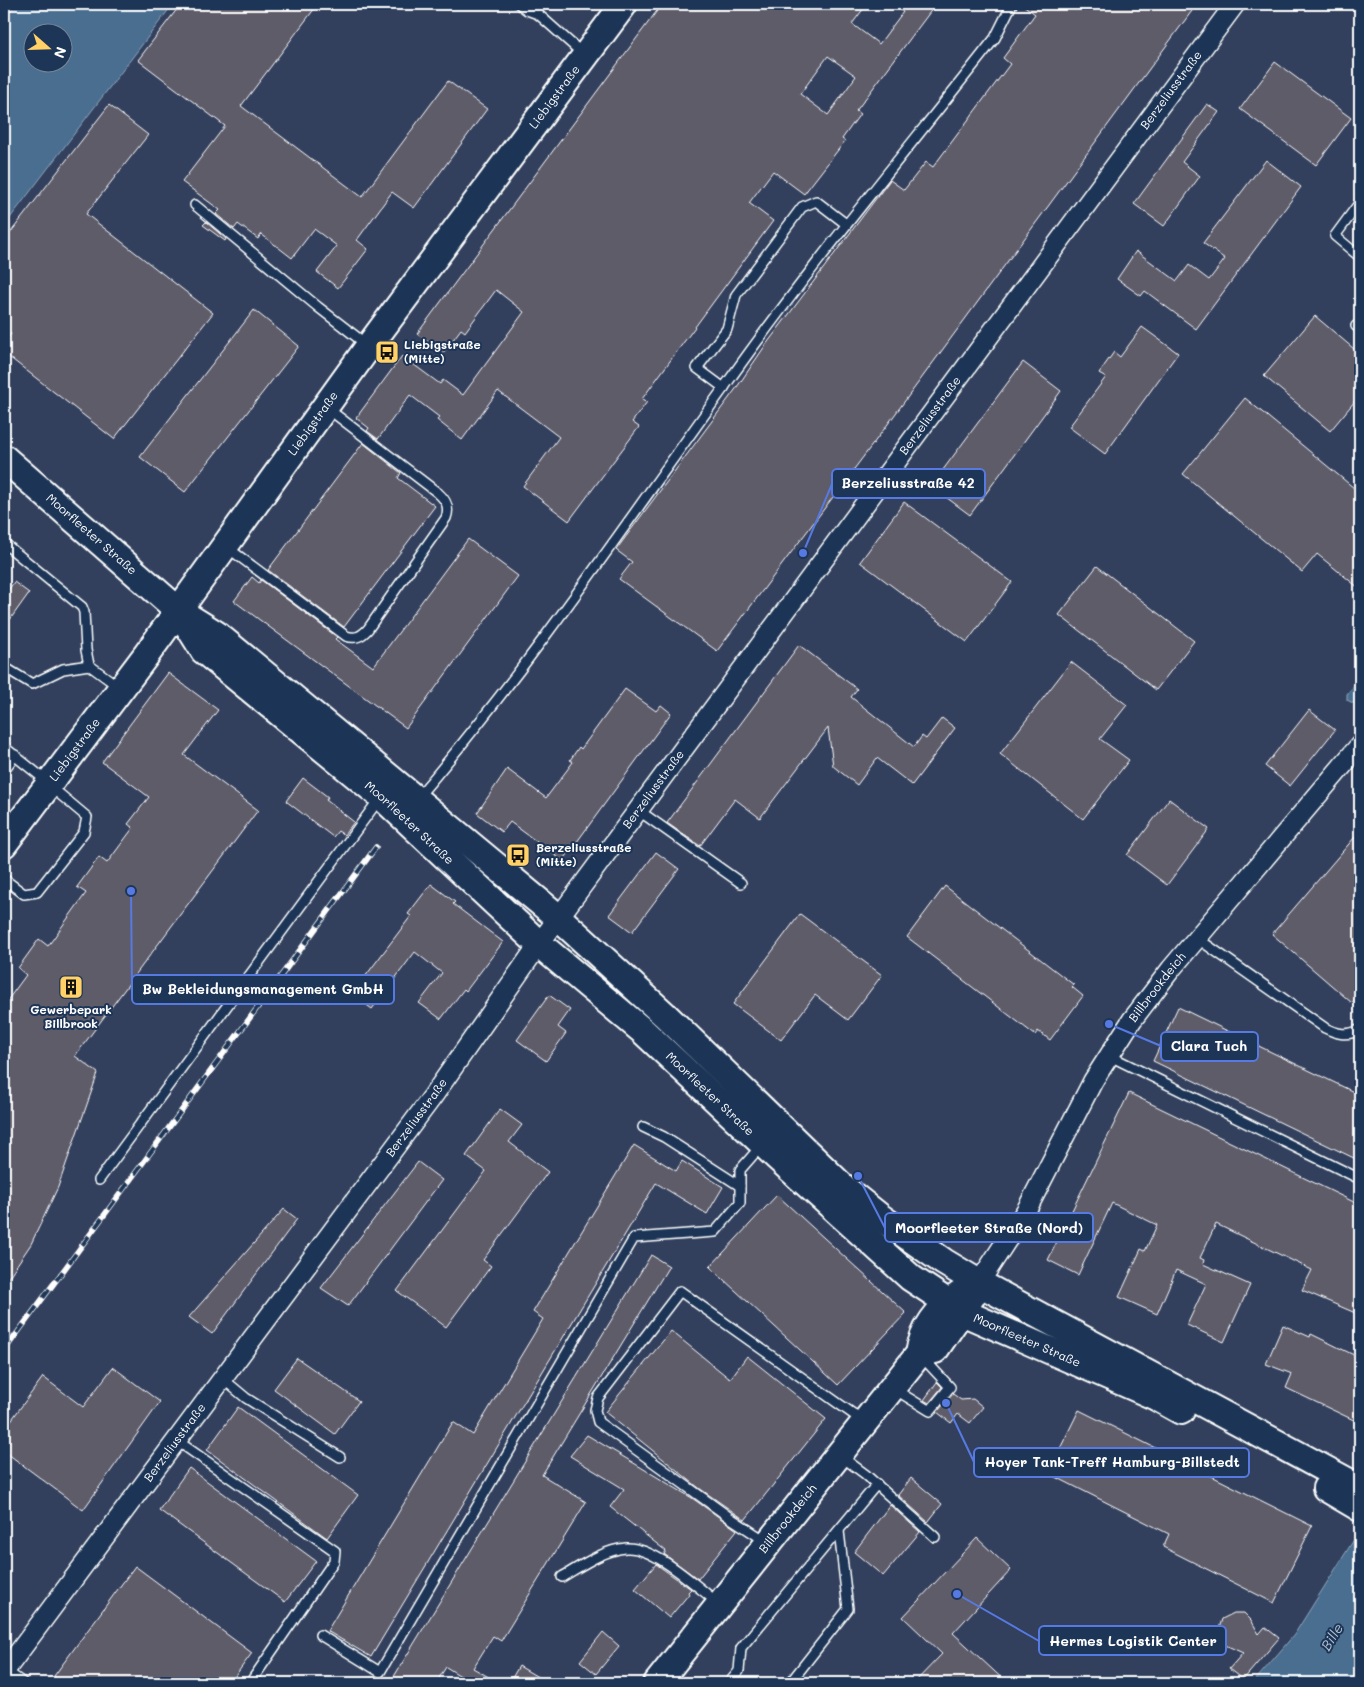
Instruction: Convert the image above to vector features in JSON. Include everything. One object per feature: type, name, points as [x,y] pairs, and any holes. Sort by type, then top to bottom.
[{"type":"main road","name":"Liebigstraße","points":[[4,844],[179,611],[325,407],[624,4]]},
{"type":"main road","name":"Moorfleeter Straße","points":[[4,458],[179,611],[204,650],[388,789],[409,807],[559,918],[666,1016],[845,1189],[880,1217],[944,1262],[1313,1471]]},
{"type":"main road","name":"Moorfleeter Straße","points":[[409,807],[539,944],[644,1032],[763,1144],[911,1278],[955,1307],[1154,1396],[1313,1471]]},
{"type":"main road","name":"Billbrookdeich","points":[[657,1683],[919,1354],[935,1350],[955,1307],[980,1282]]},
{"type":"main road","points":[[1313,1471],[1360,1488]]},
{"type":"main road","points":[[1313,1471],[1360,1508]]},
{"type":"street","name":"Berzeliusstraße","points":[[4,1671],[433,1096],[539,944],[1235,4]]},
{"type":"street","name":"Billbrookdeich","points":[[980,1282],[1031,1203],[1108,1055],[1132,1020],[1197,938],[1360,745]]},
{"type":"lane","points":[[518,4],[538,14],[585,56]]},
{"type":"lane","points":[[538,14],[540,4]]},
{"type":"lane","points":[[409,807],[474,731],[846,224],[995,38],[1012,4]]},
{"type":"lane","points":[[724,388],[697,368],[727,329],[736,295],[802,207],[816,201],[846,224]]},
{"type":"lane","points":[[1360,202],[1335,236],[1360,257]]},
{"type":"lane","points":[[195,205],[318,307],[370,346]]},
{"type":"lane","points":[[226,546],[346,636],[358,637],[368,629],[446,518],[447,503],[438,492],[325,407]]},
{"type":"lane","points":[[4,543],[82,607],[89,665]]},
{"type":"lane","points":[[4,667],[32,684],[63,669],[89,665],[121,689]]},
{"type":"lane","points":[[4,747],[87,817],[84,832],[37,892],[24,894],[4,879]]},
{"type":"lane","points":[[4,770],[15,755]]},
{"type":"lane","points":[[99,1180],[388,789]]},
{"type":"lane","points":[[638,810],[741,883]]},
{"type":"lane","points":[[1197,938],[1325,1028],[1337,1034],[1347,1034],[1360,1029]]},
{"type":"lane","points":[[1108,1055],[1360,1179]]},
{"type":"lane","points":[[643,1127],[664,1138],[740,1186]]},
{"type":"lane","points":[[320,1635],[380,1672],[634,1238],[715,1232],[740,1203],[740,1170],[763,1144]]},
{"type":"lane","points":[[769,1543],[729,1518],[598,1422],[595,1410],[598,1398],[680,1291],[865,1423]]},
{"type":"lane","points":[[892,1388],[930,1411],[950,1387],[919,1354]]},
{"type":"lane","points":[[222,1378],[246,1398],[340,1457]]},
{"type":"lane","points":[[176,1440],[335,1551],[334,1561],[251,1683]]},
{"type":"lane","points":[[839,1455],[876,1484],[935,1537]]},
{"type":"lane","points":[[729,1683],[739,1671],[742,1648],[876,1484]]},
{"type":"lane","points":[[790,1683],[848,1609],[838,1531]]},
{"type":"lane","points":[[562,1576],[599,1556],[626,1548],[658,1557],[720,1604]]},
{"type":"lane","points":[[4,1671],[23,1683]]},
{"type":"shaded area","points":[[4,4],[16,4],[4,20]]},
{"type":"shaded area","points":[[173,4],[1360,4],[1360,1530],[1294,1635],[1253,1683],[4,1683],[4,226]]},
{"type":"water","points":[[16,4],[173,4],[4,226],[4,20]]},
{"type":"water","points":[[1360,678],[1360,699],[1355,704],[1347,700],[1347,694]]},
{"type":"water","name":"Bille","points":[[1360,1530],[1360,1683],[1253,1683],[1294,1635]]},
{"type":"building","points":[[181,4],[318,4],[241,106],[362,197],[448,81],[487,109],[414,208],[392,192],[357,240],[368,249],[338,288],[317,272],[337,246],[314,229],[292,258],[261,234],[258,239],[238,224],[234,229],[216,214],[220,210],[182,182],[225,126],[138,60]]},
{"type":"building","points":[[662,4],[867,4],[852,24],[879,44],[903,12],[892,4],[936,4],[856,111],[860,114],[842,139],[845,141],[804,194],[773,171],[749,203],[773,221],[642,399],[647,402],[632,422],[639,427],[569,521],[523,486],[559,437],[498,391],[462,440],[437,420],[439,417],[410,395],[378,439],[367,431],[369,428],[356,418],[402,356],[440,384],[443,380],[463,395],[524,312],[496,290],[465,332],[461,329],[443,353],[417,334]],"holes":[[[828,56],[856,76],[828,115],[800,94]]]},
{"type":"building","points":[[1022,4],[1197,4],[882,432],[717,651],[619,579],[632,562],[616,550],[735,390],[765,346],[890,180],[904,190],[926,162],[933,167],[1010,64],[1003,58],[1035,14]]},
{"type":"building","points":[[1275,62],[1351,118],[1316,165],[1240,109]]},
{"type":"building","points":[[1207,104],[1219,112],[1182,162],[1200,176],[1164,226],[1134,204]]},
{"type":"building","points":[[109,105],[148,135],[86,214],[213,313],[114,439],[4,353],[4,343],[11,334],[4,329],[4,241]]},
{"type":"building","points":[[1266,160],[1301,187],[1196,329],[1145,291],[1141,296],[1117,279],[1136,251],[1177,281],[1189,265],[1209,280],[1225,259],[1203,243]]},
{"type":"building","points":[[206,222],[226,239],[225,241],[203,225]]},
{"type":"building","points":[[254,310],[299,346],[185,492],[140,457]]},
{"type":"building","points":[[1315,316],[1360,354],[1360,395],[1330,431],[1264,376]]},
{"type":"building","points":[[1142,327],[1178,353],[1105,454],[1069,427],[1106,377],[1099,373],[1114,352],[1120,357]]},
{"type":"building","points":[[1023,362],[1061,391],[970,515],[931,486]]},
{"type":"building","points":[[1245,398],[1360,493],[1360,589],[1317,554],[1302,572],[1183,474]]},
{"type":"building","points":[[363,443],[401,473],[398,478],[435,506],[344,627],[268,570]]},
{"type":"building","points":[[904,502],[1012,582],[967,642],[860,562]]},
{"type":"building","points":[[468,539],[518,576],[406,728],[234,601],[252,577],[259,583],[261,580],[337,637],[335,639],[373,667]]},
{"type":"building","points":[[1097,566],[1194,641],[1156,690],[1059,615]]},
{"type":"building","points":[[14,582],[29,593],[4,628],[4,596]]},
{"type":"building","points":[[799,645],[857,689],[851,697],[914,747],[922,736],[926,739],[942,718],[955,728],[912,785],[877,758],[857,785],[833,766],[828,728],[760,818],[735,799],[700,846],[667,823]]},
{"type":"building","points":[[1071,662],[1127,705],[1100,739],[1129,760],[1083,819],[1000,754]]},
{"type":"building","name":"Gewerbepark Billbrook","points":[[168,673],[218,710],[184,755],[258,810],[75,1056],[98,1073],[58,1187],[31,1244],[4,1284],[4,1005],[26,975],[18,968],[39,939],[48,946],[86,893],[77,887],[99,857],[107,863],[133,828],[128,824],[149,797],[102,762]]},
{"type":"building","points":[[625,689],[656,711],[661,705],[671,713],[563,861],[510,822],[502,832],[477,813],[507,769],[546,798],[573,762],[570,760],[579,747],[581,749]]},
{"type":"building","points":[[1309,710],[1335,730],[1290,786],[1265,766]]},
{"type":"building","points":[[303,778],[328,797],[326,800],[354,822],[344,835],[338,831],[333,837],[286,801]]},
{"type":"building","points":[[1169,799],[1209,829],[1167,885],[1127,855]]},
{"type":"building","points":[[1360,831],[1360,994],[1352,1003],[1272,934]]},
{"type":"building","points":[[656,852],[679,869],[632,932],[609,915]]},
{"type":"building","points":[[431,884],[455,902],[453,904],[503,942],[466,991],[464,989],[441,1019],[419,1003],[442,973],[415,952],[372,1009],[352,994],[411,916],[408,914]]},
{"type":"building","points":[[945,886],[1074,985],[1072,987],[1083,996],[1050,1040],[1038,1031],[1035,1035],[907,937]]},
{"type":"building","points":[[800,914],[882,975],[848,1020],[815,995],[781,1040],[733,1004]]},
{"type":"building","points":[[549,995],[570,1010],[558,1027],[566,1033],[546,1061],[517,1040]]},
{"type":"building","points":[[1178,1007],[1360,1095],[1360,1161],[1153,1061]]},
{"type":"building","points":[[1129,1093],[1360,1205],[1360,1315],[1302,1290],[1312,1270],[1216,1224],[1200,1258],[1204,1260],[1203,1264],[1250,1285],[1224,1342],[1187,1325],[1206,1284],[1176,1270],[1157,1314],[1119,1297],[1141,1249],[1145,1251],[1157,1225],[1112,1203],[1078,1275],[1048,1260]]},
{"type":"building","points":[[500,1109],[522,1125],[509,1142],[548,1172],[483,1260],[491,1266],[446,1327],[397,1291],[486,1171],[466,1156]]},
{"type":"building","points":[[634,1145],[676,1171],[682,1161],[723,1187],[707,1214],[656,1183],[371,1657],[327,1631],[453,1422],[473,1435],[543,1319],[533,1312]]},
{"type":"building","points":[[418,1162],[442,1180],[348,1306],[321,1288]]},
{"type":"building","points":[[777,1195],[906,1313],[838,1385],[710,1267]]},
{"type":"building","points":[[284,1209],[297,1219],[212,1334],[189,1317]]},
{"type":"building","points":[[651,1255],[669,1266],[542,1475],[586,1502],[501,1641],[493,1636],[473,1668],[499,1683],[472,1683],[446,1667],[436,1683],[390,1683]]},
{"type":"building","points":[[1283,1325],[1310,1337],[1311,1334],[1360,1358],[1360,1423],[1286,1388],[1292,1374],[1266,1364]]},
{"type":"building","points":[[671,1331],[730,1379],[747,1356],[826,1419],[745,1520],[699,1488],[605,1412]]},
{"type":"building","points":[[297,1358],[359,1401],[335,1434],[274,1389]]},
{"type":"building","points":[[113,1367],[160,1402],[83,1510],[4,1451],[4,1430],[43,1377],[83,1407]]},
{"type":"building","points":[[937,1382],[942,1387],[929,1403],[924,1400]]},
{"type":"building","points":[[953,1394],[961,1400],[973,1399],[983,1407],[970,1423],[958,1414],[951,1423],[937,1412]]},
{"type":"building","points":[[238,1407],[358,1495],[327,1538],[207,1450]]},
{"type":"building","points":[[1079,1410],[1312,1526],[1274,1603],[1163,1547],[1169,1534],[1048,1473]]},
{"type":"building","points":[[587,1435],[692,1498],[737,1530],[698,1579],[664,1554],[666,1551],[610,1507],[624,1489],[570,1456]]},
{"type":"building","points":[[189,1468],[316,1561],[285,1602],[159,1510]]},
{"type":"building","points":[[911,1478],[942,1504],[928,1522],[898,1495]]},
{"type":"building","points":[[890,1505],[920,1532],[883,1576],[854,1552]]},
{"type":"building","points":[[977,1538],[1011,1570],[953,1633],[1007,1683],[914,1683],[942,1654],[903,1617]]},
{"type":"building","points":[[656,1564],[691,1589],[669,1618],[635,1589]]},
{"type":"building","points":[[135,1566],[252,1653],[230,1683],[63,1683],[54,1676]]},
{"type":"building","points":[[1234,1613],[1244,1613],[1251,1620],[1259,1634],[1265,1627],[1279,1638],[1243,1680],[1229,1669],[1243,1653],[1223,1644],[1218,1632],[1222,1619]]},
{"type":"building","points":[[603,1632],[619,1646],[596,1674],[580,1661]]},
{"type":"building","points":[[519,1666],[548,1683],[509,1683]]},
{"type":"railway","points":[[4,1351],[376,847]]},
{"type":"place","name":"Liebigstraße (Mitte)","points":[[387,352]]},
{"type":"place","name":"Berzeliusstraße 42","points":[[803,553]]},
{"type":"place","name":"Berzeliusstraße (Mitte)","points":[[518,855]]},
{"type":"place","name":"Bw Bekleidungsmanagement GmbH","points":[[131,891]]},
{"type":"place","name":"Gewerbepark Billbrook","points":[[71,987]]},
{"type":"place","name":"Clara Tuch","points":[[1109,1024]]},
{"type":"place","name":"Moorfleeter Straße (Nord)","points":[[858,1176]]},
{"type":"place","name":"Hoyer Tank-Treff Hamburg-Billstedt","points":[[946,1403]]},
{"type":"place","name":"Hermes Logistik Center","points":[[957,1594]]}]
